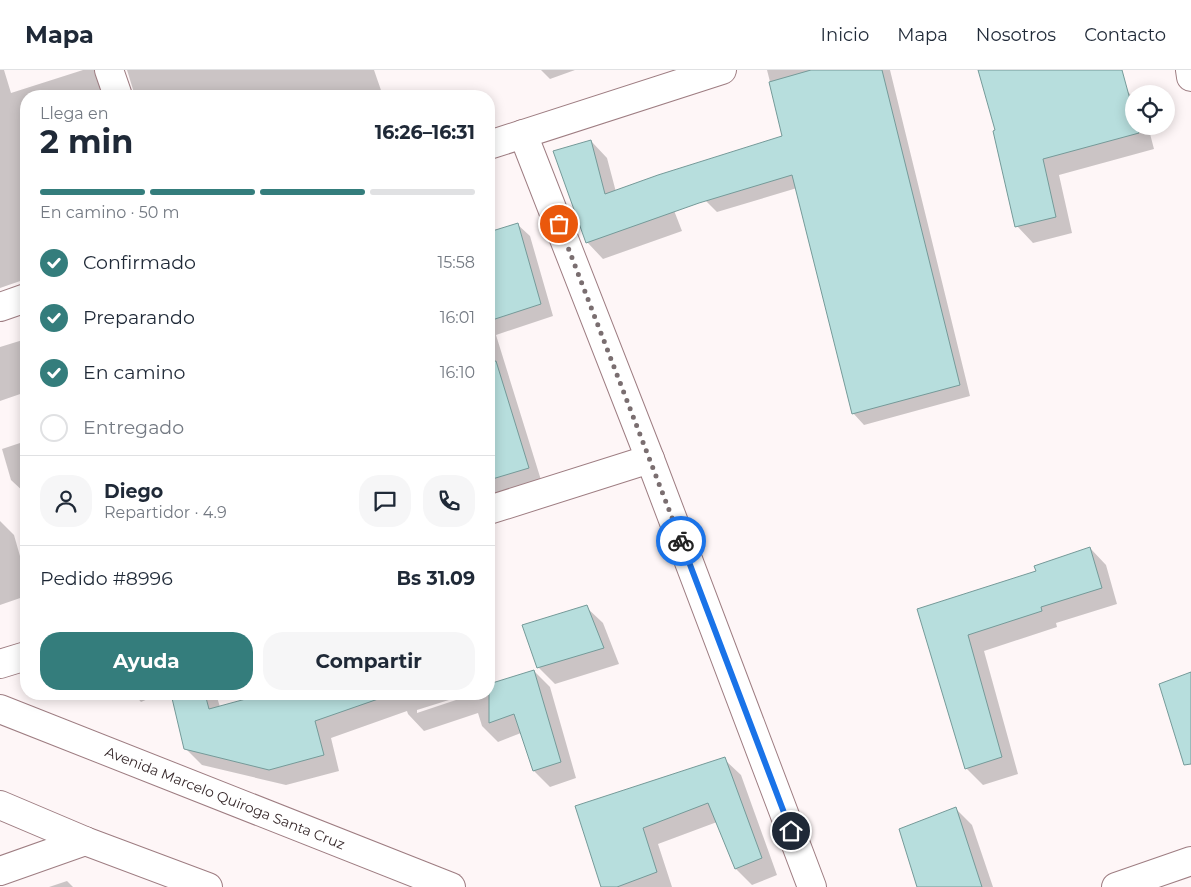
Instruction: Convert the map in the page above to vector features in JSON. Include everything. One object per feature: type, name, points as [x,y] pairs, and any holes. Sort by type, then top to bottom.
[{"type":"street","points":[[109,70],[116,90]]},
{"type":"street","points":[[495,143],[523,134],[661,79],[722,70]]},
{"type":"street","points":[[1190,70],[1191,77]]},
{"type":"street","points":[[523,134],[650,459],[812,887]]},
{"type":"street","points":[[0,307],[20,300]]},
{"type":"street","points":[[495,508],[650,459]]},
{"type":"street","points":[[0,664],[20,658]]},
{"type":"street","name":"Avenida Marcelo Quiroga Santa Cruz","points":[[0,708],[451,887]]},
{"type":"street","points":[[0,805],[85,841],[208,887]]},
{"type":"street","points":[[0,871],[85,841]]},
{"type":"street","points":[[1116,887],[1191,861]]},
{"type":"building","points":[[811,70],[882,70],[960,385],[852,414],[792,175],[699,203],[586,243],[553,151],[591,140],[605,194],[658,175],[782,136],[769,82]]},
{"type":"building","points":[[978,70],[1122,70],[1126,85],[1125,135],[1132,135],[1043,159],[1056,217],[1015,227],[993,131],[995,130]]},
{"type":"building","points":[[518,223],[541,304],[495,319],[495,230]]},
{"type":"building","points":[[495,361],[529,468],[495,478]]},
{"type":"building","points":[[1090,547],[1102,588],[1041,607],[1042,611],[968,635],[1002,757],[965,769],[917,609],[1036,571],[1034,566]]},
{"type":"building","points":[[587,605],[604,648],[537,668],[522,625]]},
{"type":"building","points":[[534,670],[561,762],[533,771],[514,714],[489,723],[489,700],[495,700],[495,682]]},
{"type":"building","points":[[1191,672],[1191,764],[1184,765],[1159,684]]},
{"type":"building","points":[[172,700],[207,700],[209,709],[242,700],[375,700],[315,721],[324,755],[269,770],[184,749]]},
{"type":"building","points":[[725,757],[762,858],[735,869],[708,803],[643,828],[657,872],[617,887],[601,887],[575,806]]},
{"type":"building","points":[[956,807],[982,887],[917,887],[899,829]]},
{"type":"way so far","points":[[559,224],[681,541]]},
{"type":"route","points":[[681,541],[791,831]]}]
